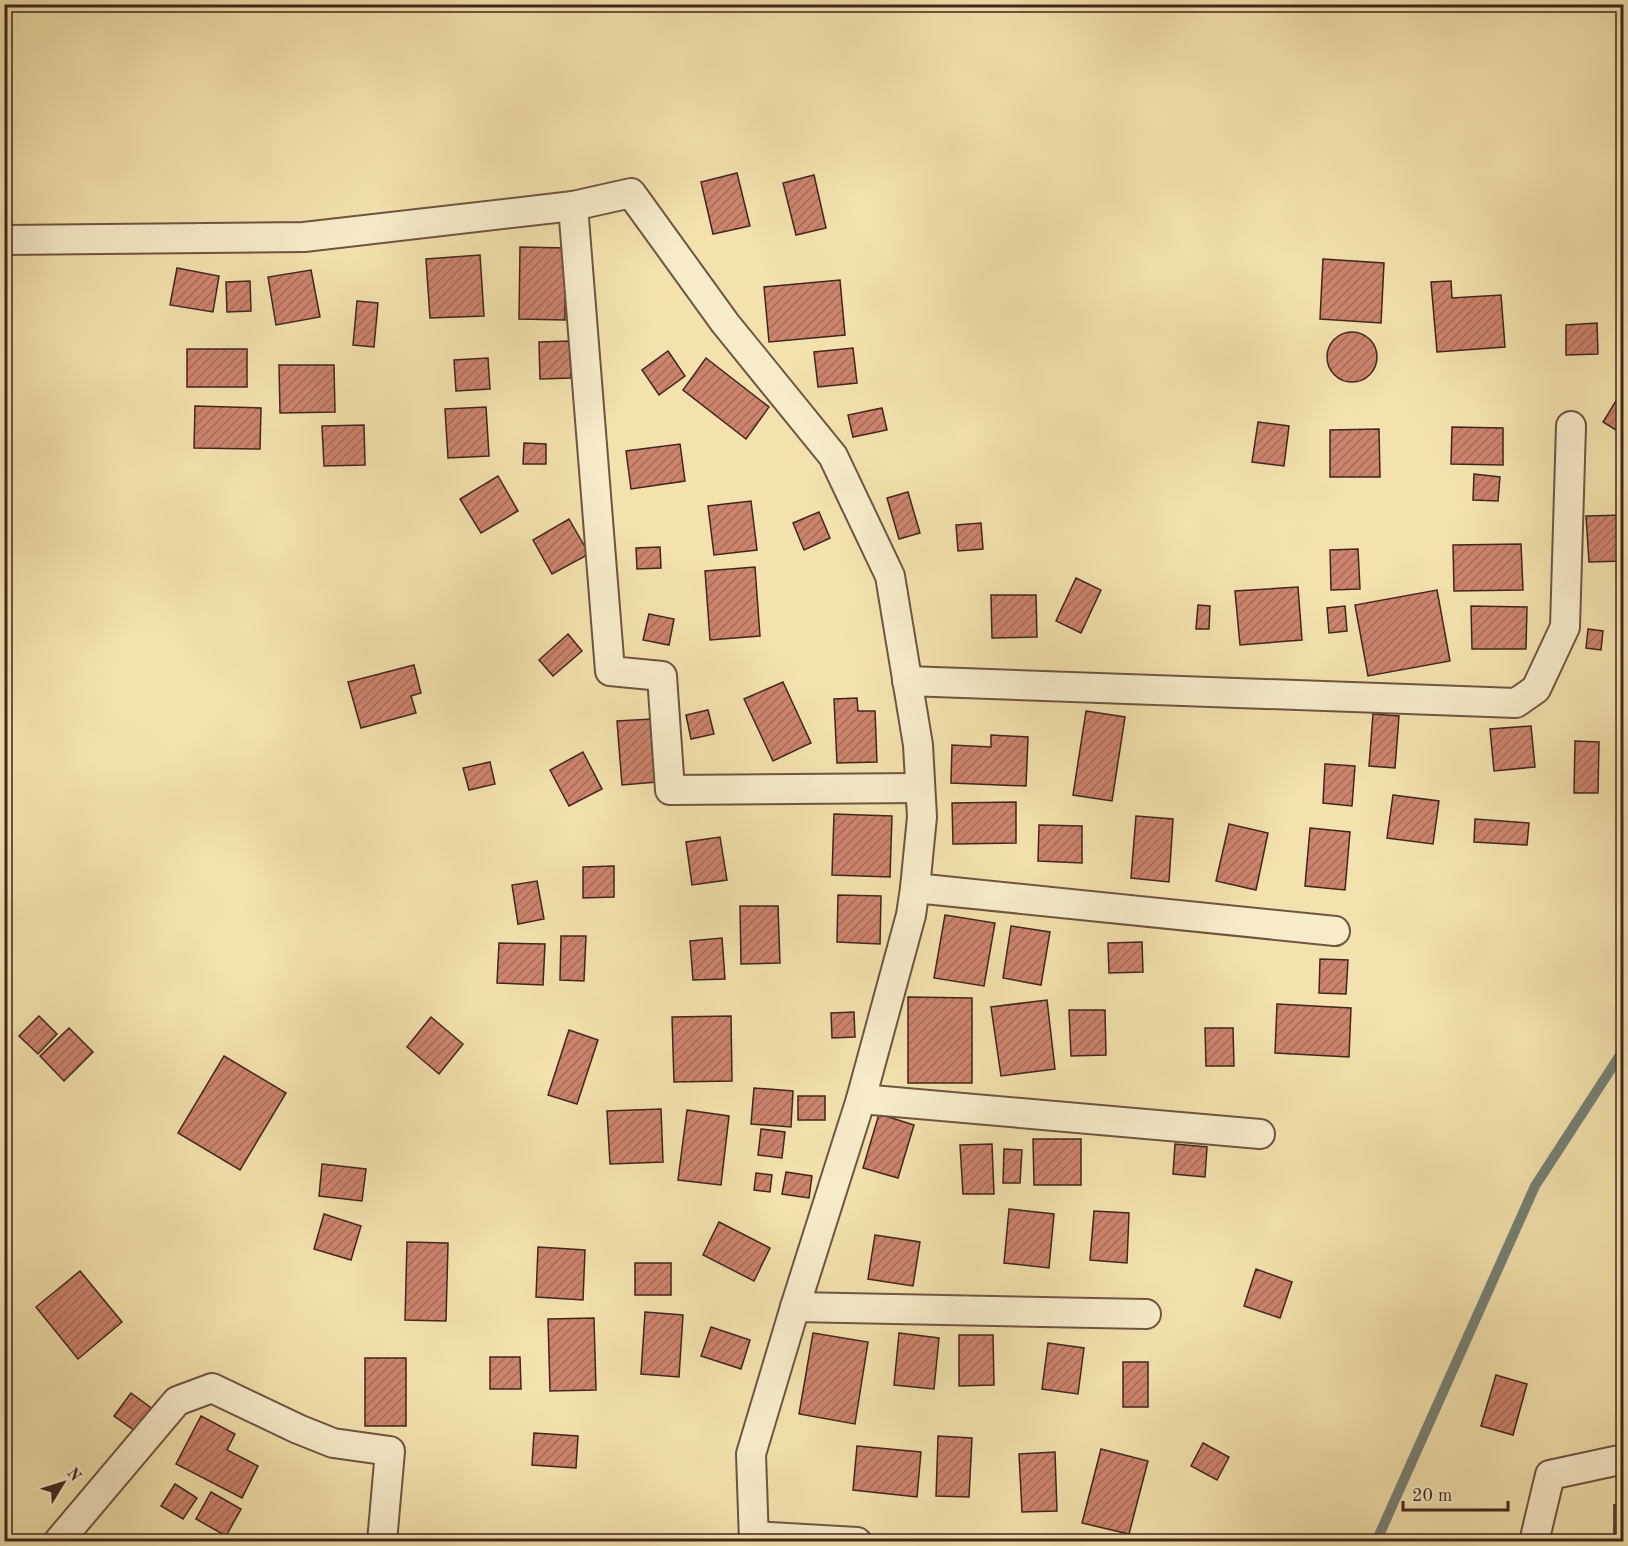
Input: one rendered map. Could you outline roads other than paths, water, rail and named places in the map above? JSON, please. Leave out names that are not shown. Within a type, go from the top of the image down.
[{"type":"street","points":[[4,240],[304,237],[573,206],[631,193],[725,323],[833,456],[890,576],[918,745],[922,817],[911,915],[861,1099],[751,1454],[754,1539],[857,1542]]},
{"type":"street","points":[[573,206],[610,671],[662,676],[670,790],[920,788]]},
{"type":"street","points":[[908,681],[1515,703],[1536,689],[1565,627],[1571,426]]},
{"type":"street","points":[[915,888],[1335,931]]},
{"type":"street","points":[[861,1099],[1260,1134]]},
{"type":"street","points":[[795,1306],[1146,1314]]},
{"type":"street","points":[[58,1542],[177,1401],[212,1388],[333,1443],[390,1451],[382,1542]]},
{"type":"street","points":[[1534,1542],[1550,1475],[1623,1459]]},
{"type":"waterway","points":[[1376,1542],[1535,1186],[1624,1049]]}]
